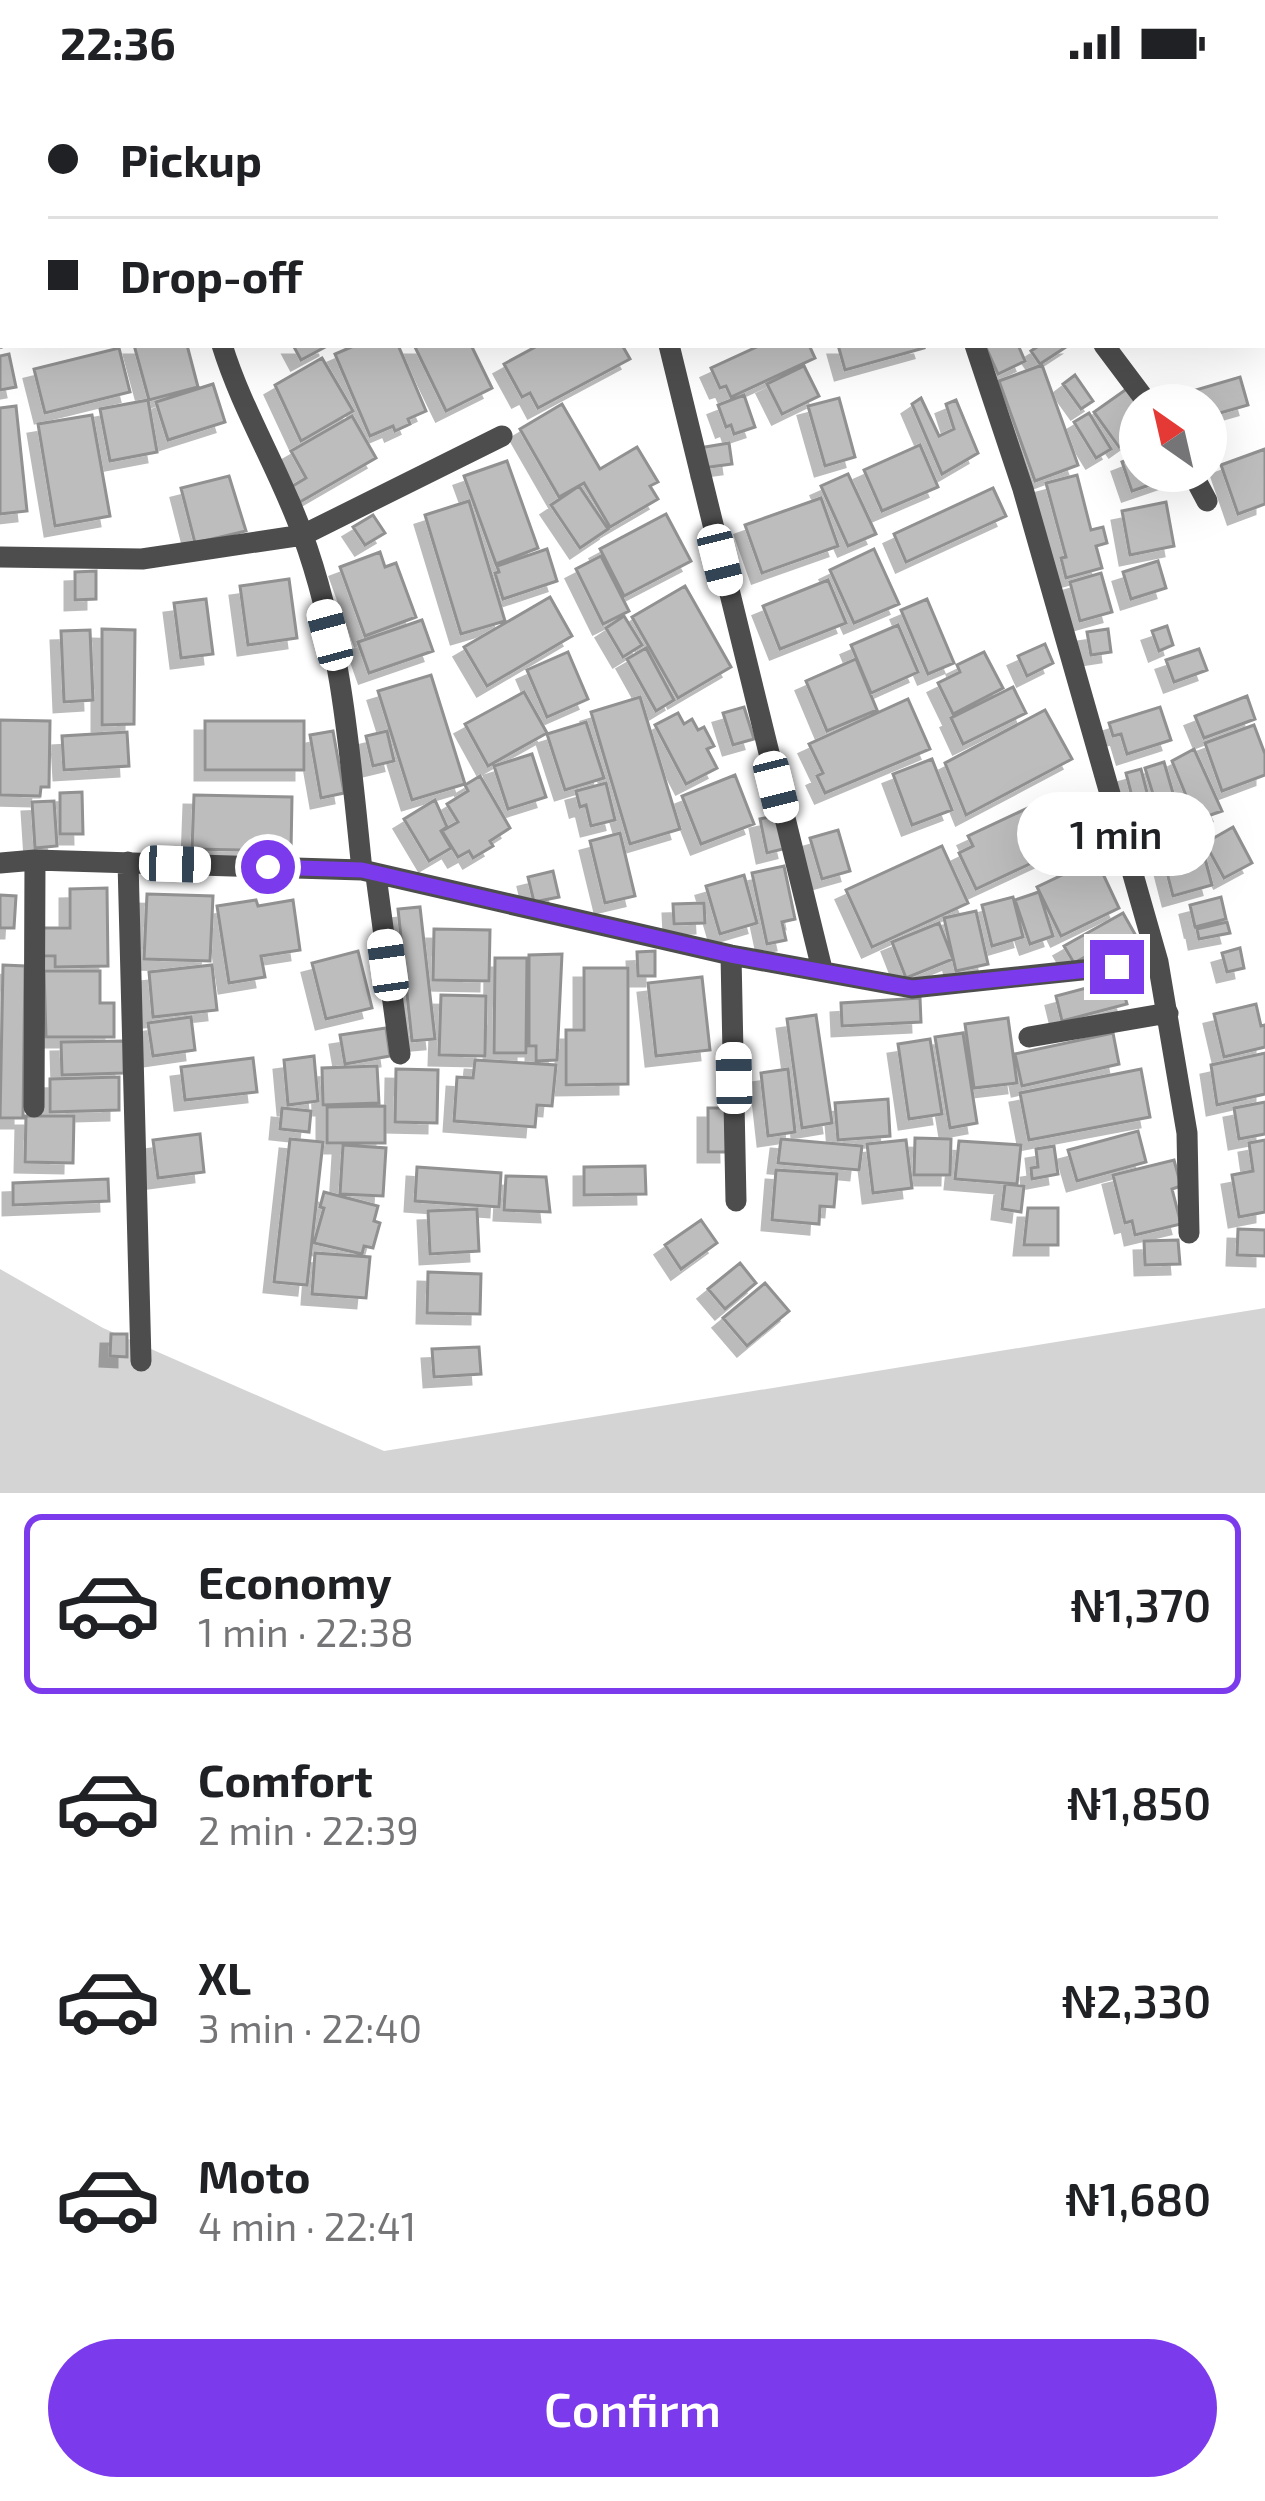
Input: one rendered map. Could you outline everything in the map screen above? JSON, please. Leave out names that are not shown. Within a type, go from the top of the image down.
[{"type":"street","points":[[223,348],[303,535],[344,691],[400,1054]]},
{"type":"street","points":[[669,348],[821,969]]},
{"type":"street","points":[[976,348],[1023,489],[1158,962],[1187,1133],[1189,1233]]},
{"type":"street","points":[[1106,348],[1133,384]]},
{"type":"street","points":[[0,557],[142,559],[303,535],[502,436]]},
{"type":"street","points":[[1202,492],[1207,501]]},
{"type":"street","points":[[34,1107],[35,860]]},
{"type":"street","points":[[0,862],[128,862],[369,873],[731,955],[912,988],[1158,962]]},
{"type":"street","points":[[128,862],[141,1361]]},
{"type":"street","points":[[731,955],[736,1201]]},
{"type":"street","points":[[1029,1036],[1168,1013]]},
{"type":"shaded area","points":[[0,1269],[103,1328],[384,1451],[1265,1308],[1265,1493],[0,1493]]},
{"type":"building","points":[[119,348],[130,392],[45,413],[34,369]]},
{"type":"building","points":[[135,348],[188,348],[198,387],[149,400]]},
{"type":"building","points":[[295,348],[323,348],[301,360]]},
{"type":"building","points":[[349,348],[399,348],[426,411],[395,431],[393,426],[370,436],[335,354]]},
{"type":"building","points":[[415,348],[472,348],[492,388],[446,411]]},
{"type":"building","points":[[533,348],[624,348],[630,359],[538,408],[530,393],[522,397],[504,364]]},
{"type":"building","points":[[754,348],[810,348],[815,358],[731,397],[726,386],[720,388],[711,368]]},
{"type":"building","points":[[839,348],[924,348],[845,370]]},
{"type":"building","points":[[986,348],[1019,348],[1025,361],[998,374]]},
{"type":"building","points":[[1036,348],[1064,348],[1040,364],[1031,351]]},
{"type":"building","points":[[9,354],[16,387],[0,390],[0,356]]},
{"type":"building","points":[[322,358],[353,411],[301,441],[275,385]]},
{"type":"building","points":[[1042,365],[1078,465],[1035,481],[999,381]]},
{"type":"building","points":[[804,366],[819,396],[782,414],[767,384]]},
{"type":"building","points":[[1075,375],[1093,401],[1081,409],[1063,384]]},
{"type":"building","points":[[1240,377],[1248,405],[1227,411],[1227,384],[1216,384]]},
{"type":"building","points":[[213,384],[225,422],[168,440],[156,402]]},
{"type":"building","points":[[1119,394],[1119,447],[1094,412]]},
{"type":"building","points":[[744,395],[755,427],[734,434],[731,425],[726,427],[718,405]]},
{"type":"building","points":[[839,398],[855,457],[825,466],[808,406]]},
{"type":"building","points":[[921,398],[939,436],[954,429],[946,404],[956,400],[978,453],[942,474],[912,404]]},
{"type":"building","points":[[148,400],[157,452],[110,461],[100,409]]},
{"type":"building","points":[[562,404],[600,469],[637,447],[658,482],[650,486],[658,499],[610,527],[584,483],[559,497],[520,429]]},
{"type":"building","points":[[16,406],[27,511],[0,514],[0,408]]},
{"type":"building","points":[[1089,413],[1111,449],[1096,458],[1074,422]]},
{"type":"building","points":[[92,415],[110,516],[55,526],[38,424]]},
{"type":"building","points":[[352,416],[376,458],[300,502],[291,487],[306,478],[291,451]]},
{"type":"building","points":[[729,443],[732,464],[702,468],[699,448]]},
{"type":"building","points":[[920,445],[938,487],[882,511],[864,470]]},
{"type":"building","points":[[1265,449],[1265,504],[1238,514],[1227,482],[1227,463]]},
{"type":"building","points":[[507,461],[538,548],[496,564],[464,476]]},
{"type":"building","points":[[848,474],[876,534],[848,546],[821,486]]},
{"type":"building","points":[[1077,475],[1091,530],[1103,527],[1107,543],[1096,546],[1102,568],[1066,578],[1061,558],[1066,557],[1046,483]]},
{"type":"building","points":[[229,476],[246,531],[195,543],[181,488]]},
{"type":"building","points":[[579,486],[608,529],[580,548],[551,505]]},
{"type":"building","points":[[993,488],[1006,516],[906,562],[894,534]]},
{"type":"building","points":[[821,498],[838,546],[762,573],[745,525]]},
{"type":"building","points":[[469,501],[505,621],[461,634],[425,515]]},
{"type":"building","points":[[1166,502],[1174,546],[1130,555],[1122,511]]},
{"type":"building","points":[[666,514],[691,561],[624,596],[600,549]]},
{"type":"building","points":[[373,515],[385,533],[365,545],[353,527]]},
{"type":"building","points":[[547,549],[557,581],[503,599],[497,566]]},
{"type":"building","points":[[874,549],[899,604],[854,623],[830,570]]},
{"type":"building","points":[[380,552],[385,567],[396,563],[416,617],[365,636],[340,567]]},
{"type":"building","points":[[601,556],[629,611],[603,624],[576,569]]},
{"type":"building","points":[[1158,561],[1166,588],[1131,599],[1123,572]]},
{"type":"building","points":[[96,571],[96,599],[75,600],[75,572]]},
{"type":"building","points":[[1101,573],[1112,612],[1080,621],[1070,582]]},
{"type":"building","points":[[289,579],[297,638],[248,645],[240,586]]},
{"type":"building","points":[[828,580],[846,623],[780,649],[763,606]]},
{"type":"building","points":[[685,586],[731,667],[678,698],[632,617]]},
{"type":"building","points":[[550,597],[572,636],[487,686],[464,647]]},
{"type":"building","points":[[206,599],[213,654],[181,658],[174,603]]},
{"type":"building","points":[[927,599],[954,663],[928,674],[901,610]]},
{"type":"building","points":[[624,616],[642,645],[623,657],[606,628]]},
{"type":"building","points":[[422,620],[433,651],[369,673],[358,642]]},
{"type":"building","points":[[898,625],[918,672],[871,693],[851,645]]},
{"type":"building","points":[[1167,626],[1173,645],[1159,651],[1152,631]]},
{"type":"building","points":[[102,629],[135,630],[134,724],[102,725]]},
{"type":"building","points":[[1108,629],[1111,652],[1091,655],[1087,632]]},
{"type":"building","points":[[90,630],[93,700],[64,702],[61,631]]},
{"type":"building","points":[[1045,644],[1053,663],[1027,676],[1018,656]]},
{"type":"building","points":[[646,648],[674,700],[656,711],[627,659]]},
{"type":"building","points":[[1199,649],[1207,670],[1174,682],[1166,660]]},
{"type":"building","points":[[568,652],[588,699],[547,717],[527,670]]},
{"type":"building","points":[[984,652],[1003,688],[953,714],[938,683],[960,672],[957,665]]},
{"type":"building","points":[[856,659],[877,710],[827,731],[806,681]]},
{"type":"building","points":[[431,675],[465,784],[412,800],[378,691]]},
{"type":"building","points":[[1013,687],[1026,713],[963,744],[951,718]]},
{"type":"building","points":[[524,692],[547,733],[488,766],[465,724]]},
{"type":"building","points":[[1247,696],[1255,719],[1204,738],[1195,716]]},
{"type":"building","points":[[640,697],[680,829],[630,844],[591,712]]},
{"type":"building","points":[[908,699],[930,749],[825,793],[817,776],[823,773],[809,744]]},
{"type":"building","points":[[744,707],[754,739],[733,745],[723,713]]},
{"type":"building","points":[[1160,707],[1171,740],[1127,754],[1121,734],[1113,736],[1109,723]]},
{"type":"building","points":[[1045,710],[1072,759],[966,815],[945,763]]},
{"type":"building","points":[[678,713],[684,724],[692,719],[698,730],[704,727],[714,746],[707,749],[717,768],[686,784],[655,725]]},
{"type":"building","points":[[0,720],[50,721],[49,787],[41,787],[40,796],[0,795]]},
{"type":"building","points":[[205,721],[304,721],[304,770],[205,770]]},
{"type":"building","points":[[586,722],[604,778],[565,790],[547,734]]},
{"type":"building","points":[[1254,725],[1265,754],[1265,775],[1222,791],[1205,743]]},
{"type":"building","points":[[333,731],[344,793],[321,798],[310,735]]},
{"type":"building","points":[[387,731],[394,761],[373,766],[366,736]]},
{"type":"building","points":[[127,732],[129,766],[64,770],[62,736]]},
{"type":"building","points":[[1194,749],[1222,811],[1196,820],[1172,761]]},
{"type":"building","points":[[532,754],[546,797],[508,809],[494,766]]},
{"type":"building","points":[[932,759],[952,810],[912,825],[893,774]]},
{"type":"building","points":[[1164,762],[1182,824],[1164,830],[1145,768]]},
{"type":"building","points":[[1141,769],[1156,828],[1141,832],[1126,773]]},
{"type":"building","points":[[735,775],[754,824],[701,844],[682,796]]},
{"type":"building","points":[[480,776],[510,828],[473,858],[469,851],[458,857],[442,831],[458,822],[447,804],[468,791],[465,785]]},
{"type":"building","points":[[606,783],[615,820],[591,826],[586,805],[580,807],[576,791]]},
{"type":"building","points":[[82,792],[83,834],[60,834],[60,793]]},
{"type":"building","points":[[194,795],[292,797],[291,851],[192,849]]},
{"type":"building","points":[[435,800],[447,827],[441,831],[451,848],[429,861],[404,819]]},
{"type":"building","points":[[54,801],[57,846],[35,848],[32,802]]},
{"type":"building","points":[[1095,805],[1106,834],[1086,842],[1075,812]]},
{"type":"building","points":[[1032,806],[1053,853],[976,889],[959,853],[973,846],[968,836]]},
{"type":"building","points":[[779,815],[787,848],[767,853],[760,819]]},
{"type":"building","points":[[1069,817],[1077,841],[1059,848],[1051,824]]},
{"type":"building","points":[[1233,827],[1252,863],[1224,878],[1205,843]]},
{"type":"building","points":[[838,830],[850,871],[822,879],[810,838]]},
{"type":"building","points":[[620,833],[635,896],[605,903],[590,841]]},
{"type":"building","points":[[942,846],[968,903],[872,947],[846,890]]},
{"type":"building","points":[[1203,851],[1212,885],[1173,896],[1164,861]]},
{"type":"building","points":[[1096,859],[1119,908],[1061,936],[1037,887]]},
{"type":"building","points":[[784,866],[795,919],[782,922],[786,940],[767,944],[752,873]]},
{"type":"building","points":[[553,871],[559,897],[534,902],[528,877]]},
{"type":"building","points":[[744,875],[757,923],[720,934],[706,886]]},
{"type":"building","points":[[107,888],[108,966],[55,967],[55,956],[42,956],[41,928],[70,928],[70,889]]},
{"type":"building","points":[[1039,892],[1053,936],[1030,944],[1015,900]]},
{"type":"building","points":[[147,894],[213,896],[210,961],[144,959]]},
{"type":"building","points":[[0,895],[16,896],[14,928],[0,928]]},
{"type":"building","points":[[1013,897],[1023,937],[992,946],[982,905]]},
{"type":"building","points":[[1221,897],[1226,919],[1195,927],[1190,905]]},
{"type":"building","points":[[256,900],[258,906],[293,900],[300,950],[261,956],[265,977],[229,983],[217,906]]},
{"type":"building","points":[[704,903],[705,923],[674,924],[673,904]]},
{"type":"building","points":[[420,907],[435,1039],[412,1041],[398,909]]},
{"type":"building","points":[[976,911],[988,964],[956,971],[944,918]]},
{"type":"building","points":[[1123,913],[1136,936],[1122,944],[1124,949],[1106,960],[1103,955],[1089,963],[1085,957],[1074,963],[1064,946]]},
{"type":"building","points":[[1227,922],[1230,933],[1199,939],[1197,929]]},
{"type":"building","points":[[939,923],[953,959],[906,978],[892,942]]},
{"type":"building","points":[[434,929],[490,930],[489,981],[433,980]]},
{"type":"building","points":[[1240,948],[1244,968],[1227,972],[1222,953]]},
{"type":"building","points":[[358,951],[372,1008],[326,1019],[312,963]]},
{"type":"building","points":[[655,951],[655,976],[638,976],[637,952]]},
{"type":"building","points":[[562,954],[557,1060],[536,1061],[536,1046],[529,1046],[529,955]]},
{"type":"building","points":[[495,958],[527,958],[526,1053],[494,1053]]},
{"type":"building","points":[[3,965],[25,966],[23,1118],[0,1118]]},
{"type":"building","points":[[212,965],[217,1010],[153,1017],[149,972]]},
{"type":"building","points":[[584,968],[628,968],[628,1084],[566,1085],[566,1030],[584,1030]]},
{"type":"building","points":[[44,971],[100,971],[100,1003],[114,1003],[114,1037],[46,1037]]},
{"type":"building","points":[[702,977],[710,1050],[656,1056],[648,983]]},
{"type":"building","points":[[1120,979],[1127,1004],[1062,1021],[1056,996]]},
{"type":"building","points":[[441,995],[486,996],[485,1056],[439,1055]]},
{"type":"building","points":[[920,998],[921,1022],[842,1026],[841,1003]]},
{"type":"building","points":[[1256,1004],[1261,1026],[1265,1025],[1265,1047],[1224,1057],[1214,1014]]},
{"type":"building","points":[[816,1015],[832,1123],[802,1128],[787,1019]]},
{"type":"building","points":[[191,1017],[195,1050],[153,1056],[148,1023]]},
{"type":"building","points":[[1008,1018],[1017,1083],[974,1088],[965,1024]]},
{"type":"building","points":[[386,1028],[390,1056],[345,1064],[340,1035]]},
{"type":"building","points":[[963,1033],[977,1123],[950,1128],[935,1037]]},
{"type":"building","points":[[1113,1033],[1119,1064],[1022,1086],[1015,1054]]},
{"type":"building","points":[[930,1039],[942,1114],[909,1119],[898,1044]]},
{"type":"building","points":[[124,1041],[124,1073],[62,1075],[61,1042]]},
{"type":"building","points":[[1265,1053],[1265,1094],[1217,1105],[1211,1065]]},
{"type":"building","points":[[314,1056],[318,1101],[288,1105],[284,1060]]},
{"type":"building","points":[[253,1058],[257,1092],[185,1100],[181,1067]]},
{"type":"building","points":[[475,1060],[556,1065],[552,1106],[537,1105],[535,1127],[454,1121],[457,1077],[473,1078]]},
{"type":"building","points":[[377,1066],[379,1103],[323,1105],[322,1068]]},
{"type":"building","points":[[396,1069],[438,1070],[437,1123],[395,1122]]},
{"type":"building","points":[[788,1069],[795,1132],[768,1136],[761,1073]]},
{"type":"building","points":[[1141,1069],[1150,1117],[1029,1140],[1020,1093]]},
{"type":"building","points":[[119,1077],[119,1110],[50,1112],[50,1079]]},
{"type":"building","points":[[888,1099],[890,1136],[838,1140],[835,1103]]},
{"type":"building","points":[[1265,1102],[1265,1134],[1239,1139],[1234,1108]]},
{"type":"building","points":[[385,1106],[385,1143],[327,1143],[327,1107]]},
{"type":"building","points":[[282,1108],[311,1111],[309,1132],[280,1129]]},
{"type":"building","points":[[708,1108],[728,1108],[729,1152],[708,1152]]},
{"type":"building","points":[[26,1116],[74,1116],[73,1163],[25,1162]]},
{"type":"building","points":[[1138,1131],[1146,1162],[1077,1181],[1068,1150]]},
{"type":"building","points":[[200,1134],[204,1172],[158,1178],[153,1140]]},
{"type":"building","points":[[915,1138],[951,1139],[950,1175],[914,1175]]},
{"type":"building","points":[[290,1139],[323,1142],[307,1285],[274,1282]]},
{"type":"building","points":[[781,1139],[862,1146],[859,1170],[778,1163]]},
{"type":"building","points":[[906,1140],[912,1188],[873,1193],[867,1144]]},
{"type":"building","points":[[1265,1140],[1265,1212],[1239,1217],[1232,1175],[1253,1171],[1249,1143]]},
{"type":"building","points":[[959,1141],[1021,1145],[1017,1184],[955,1179]]},
{"type":"building","points":[[343,1145],[386,1148],[383,1196],[340,1194]]},
{"type":"building","points":[[1054,1146],[1058,1174],[1032,1179],[1031,1168],[1038,1167],[1036,1149]]},
{"type":"building","points":[[1174,1160],[1181,1186],[1172,1189],[1181,1224],[1135,1235],[1132,1221],[1125,1223],[1113,1175]]},
{"type":"building","points":[[645,1166],[646,1194],[584,1195],[584,1167]]},
{"type":"building","points":[[417,1167],[501,1173],[499,1207],[415,1201]]},
{"type":"building","points":[[776,1170],[837,1174],[834,1207],[820,1206],[819,1224],[772,1220]]},
{"type":"building","points":[[506,1176],[546,1177],[550,1212],[504,1210]]},
{"type":"building","points":[[108,1179],[109,1201],[13,1205],[13,1183]]},
{"type":"building","points":[[1005,1184],[1024,1186],[1021,1212],[1002,1209]]},
{"type":"building","points":[[324,1192],[378,1206],[374,1221],[380,1223],[373,1248],[364,1246],[362,1254],[314,1243]]},
{"type":"building","points":[[1028,1208],[1058,1208],[1058,1245],[1024,1245]]},
{"type":"building","points":[[477,1209],[479,1251],[430,1254],[428,1211]]},
{"type":"building","points":[[701,1220],[717,1243],[681,1269],[665,1245]]},
{"type":"building","points":[[1238,1229],[1265,1230],[1265,1256],[1237,1255]]},
{"type":"building","points":[[1178,1240],[1180,1264],[1145,1265],[1144,1241]]},
{"type":"building","points":[[315,1253],[370,1257],[366,1298],[312,1294]]},
{"type":"building","points":[[740,1263],[756,1283],[725,1309],[708,1289]]},
{"type":"building","points":[[428,1272],[481,1274],[480,1314],[427,1313]]},
{"type":"building","points":[[765,1283],[789,1311],[747,1346],[723,1318]]},
{"type":"building","points":[[111,1334],[127,1334],[127,1357],[110,1356]]},
{"type":"building","points":[[479,1347],[481,1374],[434,1377],[432,1349]]},
{"type":"route","points":[[268,867],[362,870],[731,955],[912,988],[1117,967]]}]
